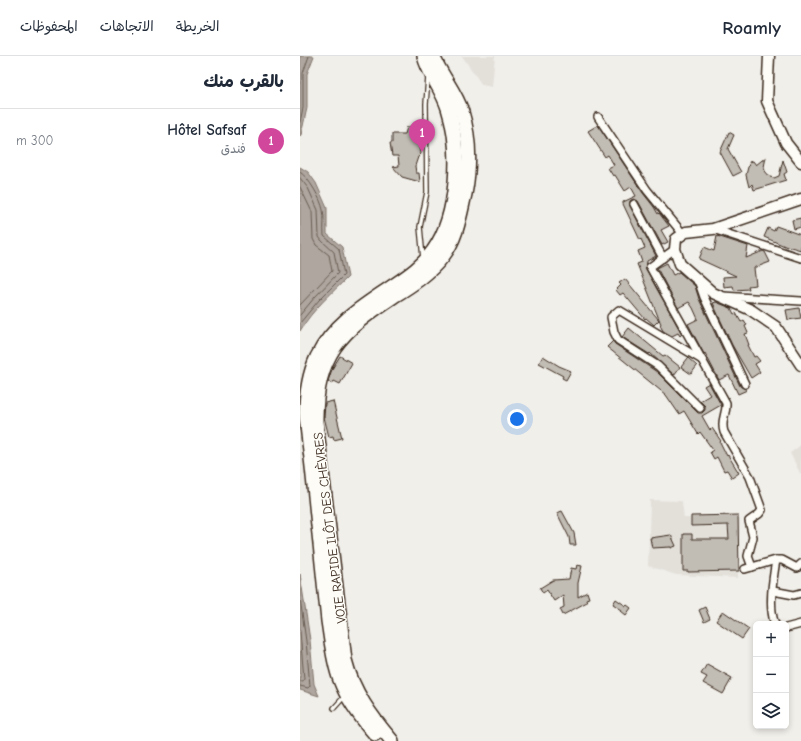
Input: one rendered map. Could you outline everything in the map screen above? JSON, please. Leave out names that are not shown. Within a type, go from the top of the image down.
[{"type":"highway","name":"VOIE RAPIDE ILÔT DES CHÈVRES","points":[[381,741],[364,721],[346,694],[335,662],[326,603],[306,415],[307,395],[316,358],[329,338],[346,318],[408,276],[423,263],[434,250],[449,216],[456,168],[452,124],[448,107],[429,70],[431,56]]},
{"type":"highway","name":"VOIE RAPIDE ILÔT DES CHÈVRES","points":[[392,741],[372,717],[361,700],[351,680],[345,660],[316,422],[316,406],[318,382],[321,373],[337,343],[354,325],[429,272],[444,255],[456,232],[466,182],[468,161],[467,134],[462,112],[456,96],[431,56]]},
{"type":"street","points":[[770,56],[767,101],[786,143],[801,162]]},
{"type":"street","points":[[598,117],[647,190],[683,234]]},
{"type":"street","points":[[801,199],[713,229],[686,232],[676,239],[675,248],[680,264],[713,293],[751,310],[776,327],[801,365]]},
{"type":"street","points":[[634,204],[663,258]]},
{"type":"street","points":[[713,229],[801,258]]},
{"type":"street","points":[[675,248],[650,267],[726,403],[726,409],[721,424],[724,432],[750,477],[762,510],[749,522],[754,537],[748,556],[748,568],[776,560],[782,560],[797,568],[801,564]]},
{"type":"street","points":[[698,280],[704,297],[745,384]]},
{"type":"street","points":[[719,296],[801,301]]},
{"type":"street","points":[[700,408],[658,366],[618,340],[614,332],[611,317],[619,310],[702,360]]},
{"type":"street","points":[[774,621],[772,617],[776,560]]},
{"type":"street","points":[[773,591],[794,595],[801,593]]},
{"type":"street","points":[[789,627],[801,624]]},
{"type":"lane","points":[[423,263],[420,227],[427,192],[426,86],[429,70]]},
{"type":"lane","points":[[334,708],[346,694]]},
{"type":"shaded area","points":[[462,56],[495,56],[492,87],[482,85]]},
{"type":"shaded area","points":[[801,445],[801,475],[790,453]]},
{"type":"shaded area","points":[[650,500],[682,501],[684,518],[740,519],[738,578],[676,575],[648,566]]},
{"type":"water","points":[[300,56],[314,56],[307,74],[307,108],[300,136]]},
{"type":"water","points":[[300,167],[308,172],[316,183],[327,208],[327,234],[342,247],[348,277],[316,309],[300,331]]},
{"type":"water","points":[[300,574],[310,640],[314,684],[319,696],[300,690]]},
{"type":"building","points":[[598,125],[643,193],[658,214],[659,213],[669,226],[661,230],[668,242],[662,245],[638,201],[634,199],[630,201],[630,206],[656,256],[647,261],[646,269],[682,334],[680,336],[678,333],[672,336],[663,331],[660,325],[661,324],[637,264],[642,262],[638,251],[645,248],[623,204],[623,202],[636,196],[631,187],[625,191],[615,175],[613,176],[608,168],[614,165],[608,155],[605,157],[588,131]]},
{"type":"building","points":[[418,126],[421,154],[418,157],[415,166],[416,173],[419,173],[420,182],[402,177],[393,167],[399,166],[398,156],[392,156],[390,143],[392,143],[392,134],[405,134],[407,127]]},
{"type":"building","points":[[729,132],[734,135],[728,149],[741,172],[733,176],[720,152]]},
{"type":"building","points":[[766,157],[764,167],[765,171],[770,177],[774,178],[779,176],[783,160],[787,172],[784,174],[786,180],[754,190],[752,184],[749,187],[746,175],[750,165],[749,162],[753,161],[756,165]]},
{"type":"building","points":[[801,218],[801,227],[794,229],[792,220]]},
{"type":"building","points":[[776,226],[801,235],[801,250],[787,247],[764,237],[768,228],[774,231]]},
{"type":"building","points":[[717,236],[748,246],[746,258],[763,251],[765,252],[770,262],[754,268],[756,285],[748,286],[749,289],[734,290],[733,286],[724,287],[723,277],[736,276],[699,259],[704,247],[714,251]]},
{"type":"building","points":[[667,263],[673,275],[679,272],[695,286],[699,299],[740,386],[747,390],[738,394],[729,375],[719,380],[688,324],[698,319],[693,308],[689,302],[678,308],[657,268]]},
{"type":"building","points":[[625,279],[659,320],[654,325],[646,318],[645,319],[623,293],[620,295],[616,290],[621,285],[619,283]]},
{"type":"building","points":[[716,302],[731,308],[741,322],[744,320],[747,325],[745,326],[748,333],[745,334],[748,345],[754,357],[756,356],[760,361],[755,364],[760,372],[751,378],[732,345],[713,303]]},
{"type":"building","points":[[799,308],[801,318],[788,320],[786,310]]},
{"type":"building","points":[[629,328],[663,356],[665,355],[680,367],[674,375],[650,353],[649,354],[622,337]]},
{"type":"building","points":[[613,341],[615,344],[657,372],[698,413],[702,413],[705,410],[705,406],[700,401],[710,395],[704,386],[709,383],[721,405],[702,416],[710,430],[712,428],[721,441],[720,442],[727,456],[728,455],[739,473],[732,478],[727,470],[724,471],[717,457],[714,459],[710,452],[713,450],[700,432],[698,434],[684,411],[679,414],[666,395],[607,347]]},
{"type":"building","points":[[340,356],[352,363],[340,384],[334,381],[332,384],[328,381],[332,369]]},
{"type":"building","points":[[543,356],[559,366],[571,371],[566,380],[562,378],[563,376],[539,363]]},
{"type":"building","points":[[688,358],[697,366],[691,374],[681,367]]},
{"type":"building","points":[[333,401],[342,438],[334,440],[333,436],[329,437],[324,417],[325,403]]},
{"type":"building","points":[[562,511],[574,533],[576,545],[570,545],[569,537],[557,513]]},
{"type":"building","points":[[738,515],[739,571],[683,571],[683,534],[692,534],[692,539],[729,539],[728,525],[691,526],[691,516]]},
{"type":"building","points":[[671,535],[676,546],[671,548],[652,548],[650,538]]},
{"type":"building","points":[[577,565],[582,566],[578,583],[578,597],[587,592],[589,598],[586,599],[587,602],[563,615],[560,609],[564,607],[563,595],[554,601],[547,590],[543,593],[540,588],[553,580],[569,579],[571,568],[576,569]]},
{"type":"building","points":[[616,599],[631,608],[626,615],[621,611],[622,610],[613,604]]},
{"type":"building","points":[[705,607],[710,619],[704,622],[699,610]]},
{"type":"building","points":[[723,611],[749,629],[742,639],[716,621]]},
{"type":"building","points":[[707,664],[732,678],[723,694],[703,683],[707,677],[701,674]]},
{"type":"place","name":"Hôtel Safsaf","points":[[422,152]]}]
